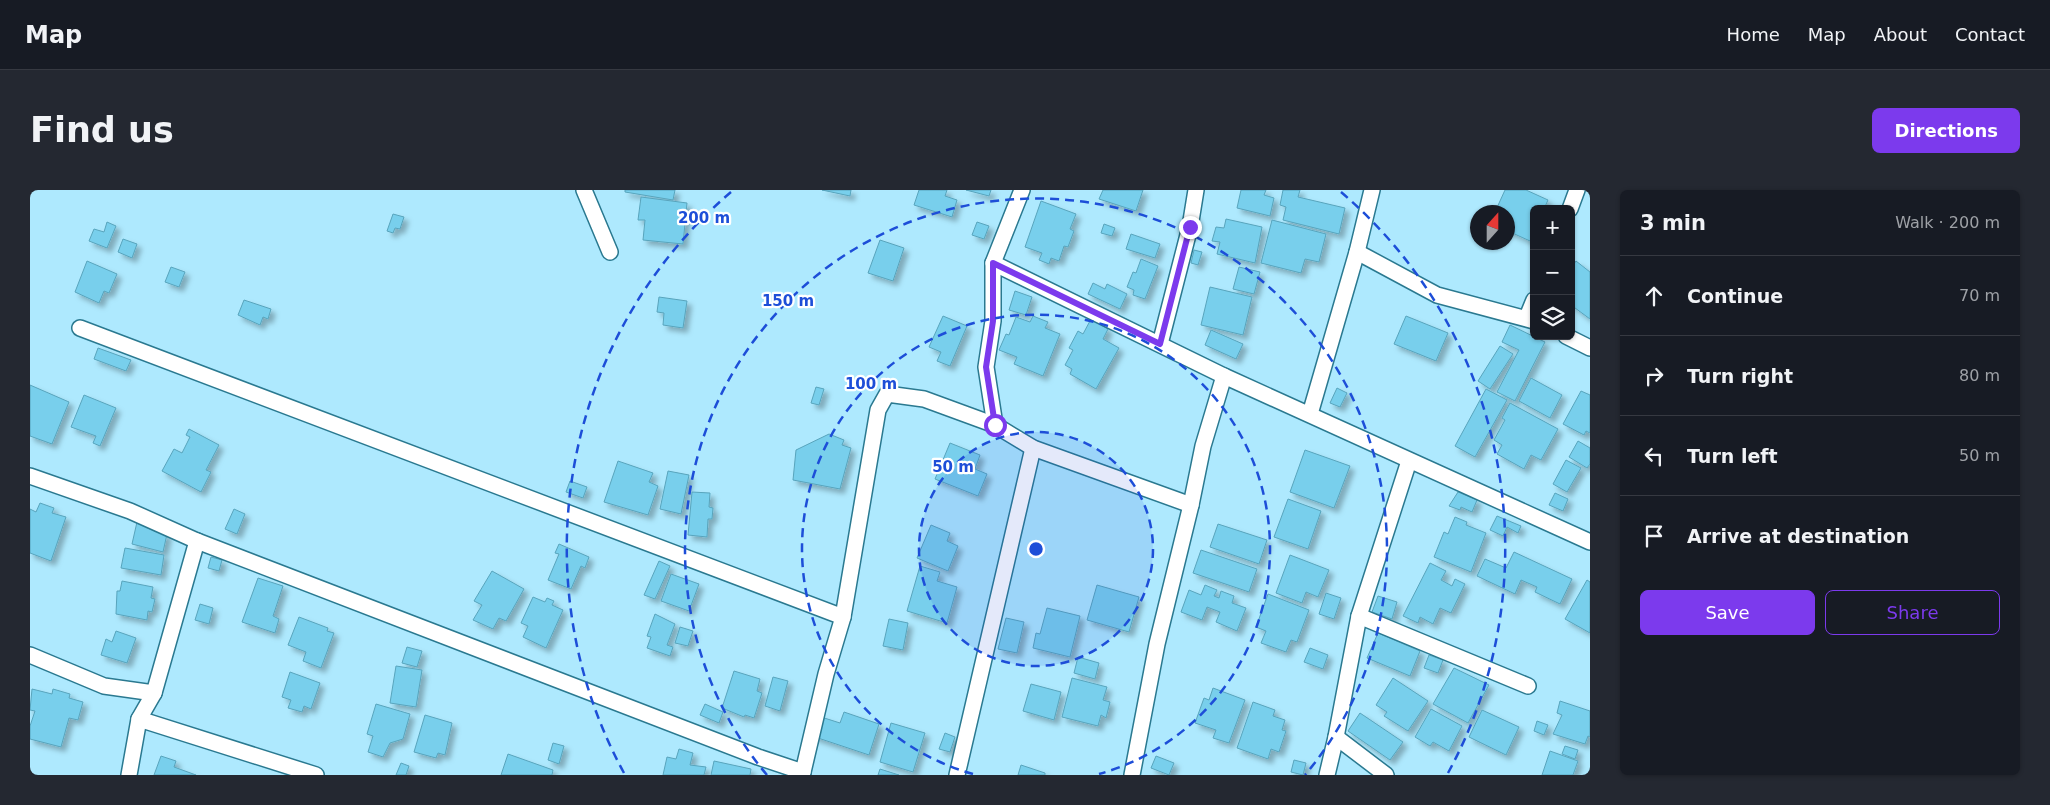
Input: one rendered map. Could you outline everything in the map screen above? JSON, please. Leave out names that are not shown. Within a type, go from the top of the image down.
[{"type":"street","points":[[584,190],[610,252]]},
{"type":"street","points":[[995,425],[986,367],[993,321],[993,263],[1022,190]]},
{"type":"street","points":[[1160,344],[1190,227],[1196,190]]},
{"type":"street","points":[[1310,414],[1357,252],[1372,190]]},
{"type":"street","points":[[1572,205],[1578,190]]},
{"type":"street","points":[[1357,252],[1437,295],[1530,319]]},
{"type":"street","points":[[993,263],[1224,376],[1590,542]]},
{"type":"street","points":[[80,328],[843,617]]},
{"type":"street","points":[[1574,340],[1590,348]]},
{"type":"street","points":[[1132,775],[1157,644],[1191,505],[1203,446],[1224,376]]},
{"type":"street","points":[[30,476],[130,511],[197,541],[456,642],[802,773],[826,674],[843,617],[878,410],[887,394],[924,399],[995,425],[1033,448],[1191,505]]},
{"type":"street","points":[[957,775],[1033,448]]},
{"type":"street","points":[[1327,775],[1336,737],[1358,616],[1410,461]]},
{"type":"street","points":[[129,775],[139,719],[154,694],[197,541]]},
{"type":"street","points":[[1358,616],[1528,686]]},
{"type":"street","points":[[30,655],[104,686],[154,694]]},
{"type":"street","points":[[139,719],[316,775]]},
{"type":"street","points":[[1336,737],[1386,775]]},
{"type":"building","points":[[625,190],[675,190],[673,200],[625,192]]},
{"type":"building","points":[[822,190],[851,190],[850,196]]},
{"type":"building","points":[[919,190],[947,190],[945,196],[957,200],[952,217],[914,205]]},
{"type":"building","points":[[966,190],[991,190],[989,196]]},
{"type":"building","points":[[1103,190],[1143,190],[1136,211],[1099,199]]},
{"type":"building","points":[[1241,190],[1266,190],[1264,195],[1274,198],[1270,216],[1237,208]]},
{"type":"building","points":[[1283,190],[1300,190],[1298,197],[1345,208],[1339,234],[1283,220],[1286,207],[1280,205]]},
{"type":"building","points":[[1505,190],[1526,190],[1548,200],[1546,205],[1530,205],[1530,241],[1515,234],[1515,205],[1498,205]]},
{"type":"building","points":[[641,197],[687,203],[683,244],[643,240],[645,220],[638,220]]},
{"type":"building","points":[[1041,201],[1076,214],[1070,229],[1074,231],[1068,247],[1064,246],[1059,261],[1051,258],[1049,264],[1039,260],[1042,253],[1025,247]]},
{"type":"building","points":[[393,214],[404,217],[400,229],[395,228],[393,233],[387,231]]},
{"type":"building","points":[[1226,219],[1262,227],[1255,263],[1217,254],[1220,242],[1212,241],[1216,227],[1224,228]]},
{"type":"building","points":[[1272,220],[1326,234],[1319,262],[1305,259],[1301,273],[1261,263]]},
{"type":"building","points":[[107,222],[116,226],[107,248],[89,241],[94,229],[104,232]]},
{"type":"building","points":[[977,222],[989,226],[984,239],[972,235]]},
{"type":"building","points":[[1104,224],[1115,228],[1112,236],[1101,233]]},
{"type":"building","points":[[1131,234],[1160,244],[1155,258],[1126,249]]},
{"type":"building","points":[[123,239],[137,244],[132,258],[118,252]]},
{"type":"building","points":[[880,240],[904,248],[893,281],[868,273]]},
{"type":"building","points":[[1194,250],[1202,252],[1198,265],[1191,263]]},
{"type":"building","points":[[1141,259],[1158,266],[1145,299],[1133,295],[1134,290],[1127,287],[1133,272],[1136,273]]},
{"type":"building","points":[[87,261],[117,274],[109,293],[104,291],[99,303],[75,292]]},
{"type":"building","points":[[1576,261],[1590,272],[1590,319],[1575,308]]},
{"type":"building","points":[[171,267],[185,272],[179,287],[165,282]]},
{"type":"building","points":[[1239,267],[1260,272],[1254,294],[1233,289]]},
{"type":"building","points":[[1093,283],[1105,289],[1107,284],[1127,294],[1120,309],[1088,294]]},
{"type":"building","points":[[1210,287],[1252,297],[1243,335],[1201,325]]},
{"type":"building","points":[[1015,291],[1032,297],[1026,315],[1009,310]]},
{"type":"building","points":[[659,297],[687,301],[683,328],[663,325],[664,313],[657,312]]},
{"type":"building","points":[[244,300],[271,309],[268,319],[263,317],[260,325],[238,315]]},
{"type":"building","points":[[943,316],[967,326],[950,366],[937,361],[941,352],[929,347]]},
{"type":"building","points":[[1033,316],[1048,322],[1045,328],[1060,334],[1043,376],[1014,364],[1017,357],[999,350],[1006,334],[1009,335],[1016,317],[1030,322]]},
{"type":"building","points":[[1406,316],[1448,333],[1436,361],[1394,344]]},
{"type":"building","points":[[1091,319],[1108,329],[1103,339],[1119,348],[1096,389],[1070,374],[1072,369],[1065,365],[1073,350],[1069,348],[1078,331],[1083,334]]},
{"type":"building","points":[[1510,325],[1530,335],[1530,340],[1545,342],[1515,401],[1497,392],[1519,350],[1502,342]]},
{"type":"building","points":[[1211,330],[1243,344],[1236,359],[1205,345]]},
{"type":"building","points":[[1500,346],[1513,354],[1490,389],[1478,381]]},
{"type":"building","points":[[98,348],[131,360],[126,371],[94,359]]},
{"type":"building","points":[[1531,378],[1562,395],[1550,418],[1519,401]]},
{"type":"building","points":[[30,385],[69,402],[52,444],[30,436]]},
{"type":"building","points":[[816,387],[824,389],[819,405],[811,403]]},
{"type":"building","points":[[1337,388],[1347,393],[1340,407],[1330,403]]},
{"type":"building","points":[[1486,389],[1507,400],[1475,457],[1455,446]]},
{"type":"building","points":[[1581,391],[1590,395],[1590,433],[1586,431],[1584,435],[1563,424]]},
{"type":"building","points":[[84,395],[116,408],[100,446],[93,443],[96,436],[71,427]]},
{"type":"building","points":[[1510,403],[1558,429],[1541,460],[1531,455],[1524,469],[1497,454],[1502,445],[1494,440],[1505,420],[1502,418]]},
{"type":"building","points":[[189,429],[219,445],[206,470],[211,472],[201,492],[162,471],[174,449],[182,453],[190,437],[186,435]]},
{"type":"building","points":[[829,434],[844,440],[842,445],[851,448],[840,489],[793,480],[796,450]]},
{"type":"building","points":[[1578,441],[1590,448],[1590,464],[1587,468],[1569,457]]},
{"type":"building","points":[[950,443],[980,455],[975,469],[987,474],[978,496],[935,479]]},
{"type":"building","points":[[1305,450],[1350,466],[1334,508],[1290,492]]},
{"type":"building","points":[[1566,460],[1581,468],[1567,492],[1553,484]]},
{"type":"building","points":[[618,461],[653,473],[649,482],[658,486],[648,515],[604,502]]},
{"type":"building","points":[[668,471],[689,475],[681,514],[660,509]]},
{"type":"building","points":[[570,481],[587,487],[583,498],[566,492]]},
{"type":"building","points":[[692,492],[710,493],[709,507],[713,508],[712,519],[708,519],[707,537],[688,535]]},
{"type":"building","points":[[1458,492],[1477,500],[1472,512],[1461,507],[1460,510],[1449,506]]},
{"type":"building","points":[[1555,493],[1568,499],[1563,511],[1549,505]]},
{"type":"building","points":[[1288,499],[1321,511],[1308,549],[1274,537]]},
{"type":"building","points":[[40,503],[54,508],[52,513],[66,517],[51,561],[30,553],[30,509],[36,512]]},
{"type":"building","points":[[234,509],[245,514],[237,534],[225,529]]},
{"type":"building","points":[[1497,516],[1521,526],[1518,533],[1507,527],[1503,536],[1490,530]]},
{"type":"building","points":[[1455,517],[1467,522],[1466,525],[1486,533],[1471,572],[1434,557],[1444,532],[1448,534]]},
{"type":"building","points":[[137,522],[155,526],[154,531],[167,534],[163,552],[132,544]]},
{"type":"building","points":[[1218,524],[1267,540],[1259,564],[1210,547]]},
{"type":"building","points":[[931,525],[950,533],[947,541],[958,546],[948,571],[917,558]]},
{"type":"building","points":[[559,544],[589,557],[585,568],[581,566],[571,589],[548,580],[559,554],[555,553]]},
{"type":"building","points":[[125,548],[164,555],[161,575],[121,568]]},
{"type":"building","points":[[1201,550],[1257,569],[1249,592],[1193,573]]},
{"type":"building","points":[[1514,552],[1572,579],[1560,604],[1535,592],[1537,587],[1521,580],[1515,594],[1477,576],[1485,559],[1506,568]]},
{"type":"building","points":[[1290,555],[1329,570],[1318,597],[1306,592],[1302,603],[1276,593]]},
{"type":"building","points":[[211,557],[222,560],[219,571],[208,568]]},
{"type":"building","points":[[659,561],[670,566],[655,599],[644,595]]},
{"type":"building","points":[[1430,563],[1446,571],[1441,580],[1452,586],[1455,579],[1465,584],[1451,613],[1440,608],[1433,624],[1420,617],[1418,623],[1403,616]]},
{"type":"building","points":[[920,566],[940,572],[937,581],[957,587],[947,623],[907,611]]},
{"type":"building","points":[[492,571],[524,589],[506,621],[499,618],[493,629],[473,620],[482,605],[474,601]]},
{"type":"building","points":[[671,574],[699,584],[689,611],[661,601]]},
{"type":"building","points":[[258,578],[283,586],[273,616],[279,619],[275,633],[242,622]]},
{"type":"building","points":[[1587,580],[1590,582],[1590,633],[1565,619]]},
{"type":"building","points":[[122,581],[153,587],[151,598],[155,599],[152,612],[148,611],[147,620],[116,614],[117,591],[120,591]]},
{"type":"building","points":[[1097,585],[1139,597],[1129,632],[1087,620]]},
{"type":"building","points":[[1205,585],[1217,590],[1214,596],[1219,598],[1221,591],[1234,596],[1232,603],[1246,608],[1237,631],[1216,622],[1220,612],[1207,607],[1202,620],[1181,612],[1189,590],[1201,595]]},
{"type":"building","points":[[1326,593],[1341,598],[1334,619],[1319,614]]},
{"type":"building","points":[[1268,594],[1309,610],[1297,642],[1291,640],[1286,652],[1261,643],[1266,631],[1256,627]]},
{"type":"building","points":[[1378,596],[1397,602],[1392,619],[1372,612]]},
{"type":"building","points":[[533,597],[545,602],[547,598],[554,601],[552,605],[563,610],[546,648],[523,637],[528,626],[521,623]]},
{"type":"building","points":[[200,604],[213,608],[209,624],[195,620]]},
{"type":"building","points":[[1047,608],[1080,616],[1070,657],[1033,648],[1036,633],[1040,634]]},
{"type":"building","points":[[655,614],[675,624],[667,645],[673,647],[670,656],[647,648],[651,637],[647,636]]},
{"type":"building","points":[[299,617],[328,628],[327,631],[334,633],[321,668],[303,661],[306,652],[288,645]]},
{"type":"building","points":[[1006,618],[1024,622],[1017,653],[998,649]]},
{"type":"building","points":[[889,619],[908,623],[903,650],[883,646]]},
{"type":"building","points":[[680,627],[693,631],[688,646],[675,643]]},
{"type":"building","points":[[116,631],[136,638],[127,663],[101,655],[106,639],[112,642]]},
{"type":"building","points":[[1378,633],[1420,651],[1410,676],[1367,658]]},
{"type":"building","points":[[407,647],[422,651],[417,667],[402,663]]},
{"type":"building","points":[[1310,648],[1328,655],[1323,669],[1304,662]]},
{"type":"building","points":[[1429,655],[1443,660],[1438,673],[1424,668]]},
{"type":"building","points":[[1078,657],[1099,663],[1095,679],[1074,673]]},
{"type":"building","points":[[396,666],[422,670],[416,707],[390,703]]},
{"type":"building","points":[[1454,668],[1489,685],[1468,723],[1433,704]]},
{"type":"building","points":[[734,671],[760,679],[757,691],[762,693],[754,718],[745,715],[744,717],[722,708]]},
{"type":"building","points":[[290,672],[320,683],[311,709],[304,706],[302,712],[288,708],[291,700],[282,697]]},
{"type":"building","points":[[773,677],[788,681],[780,711],[765,706]]},
{"type":"building","points":[[1072,678],[1107,687],[1103,700],[1110,702],[1106,718],[1101,715],[1098,726],[1062,717]]},
{"type":"building","points":[[1393,678],[1428,701],[1408,731],[1384,716],[1387,712],[1376,705]]},
{"type":"building","points":[[1031,684],[1061,692],[1054,720],[1023,711]]},
{"type":"building","points":[[1213,688],[1245,700],[1229,743],[1213,738],[1216,730],[1195,723],[1204,698],[1209,700]]},
{"type":"building","points":[[32,689],[52,694],[53,689],[70,694],[69,698],[83,702],[78,720],[69,718],[61,747],[30,739],[30,726],[35,711],[30,710]]},
{"type":"building","points":[[1560,701],[1590,711],[1590,737],[1588,736],[1585,744],[1553,734],[1562,715],[1557,713]]},
{"type":"building","points":[[1253,702],[1275,710],[1273,716],[1285,720],[1282,730],[1286,731],[1279,752],[1271,749],[1268,759],[1237,748]]},
{"type":"building","points":[[376,704],[410,714],[403,739],[390,743],[383,757],[368,752],[373,736],[367,734]]},
{"type":"building","points":[[705,704],[723,712],[719,723],[700,715]]},
{"type":"building","points":[[1431,709],[1462,726],[1449,751],[1433,742],[1430,746],[1415,737]]},
{"type":"building","points":[[1482,710],[1519,727],[1506,755],[1469,737]]},
{"type":"building","points":[[844,712],[879,724],[869,755],[812,736],[818,716],[840,723]]},
{"type":"building","points":[[1360,713],[1403,742],[1390,760],[1348,731]]},
{"type":"building","points":[[425,715],[452,723],[445,755],[438,753],[436,758],[414,752]]},
{"type":"building","points":[[1537,721],[1548,725],[1544,735],[1534,731]]},
{"type":"building","points":[[891,723],[925,733],[913,772],[880,762]]},
{"type":"building","points":[[945,733],[955,737],[950,752],[939,749]]},
{"type":"building","points":[[553,743],[564,746],[559,764],[548,760]]},
{"type":"building","points":[[1565,746],[1578,750],[1575,759],[1562,754]]},
{"type":"building","points":[[679,749],[693,753],[690,765],[706,767],[704,775],[663,775],[667,757],[676,759]]},
{"type":"building","points":[[1550,751],[1578,761],[1573,775],[1542,775]]},
{"type":"building","points":[[508,754],[553,770],[552,775],[501,775]]},
{"type":"building","points":[[161,756],[176,761],[174,767],[196,775],[154,775]]},
{"type":"building","points":[[1156,756],[1174,763],[1169,775],[1151,768]]},
{"type":"building","points":[[1294,760],[1306,763],[1303,775],[1291,772]]},
{"type":"building","points":[[714,761],[751,769],[750,775],[711,775]]},
{"type":"building","points":[[401,763],[409,766],[406,775],[396,775]]},
{"type":"building","points":[[1021,765],[1045,773],[1045,775],[1018,775]]},
{"type":"building","points":[[880,769],[899,775],[878,775]]},
{"type":"route","points":[[995,425],[986,367],[993,321],[993,263],[1160,344],[1190,227]]}]
